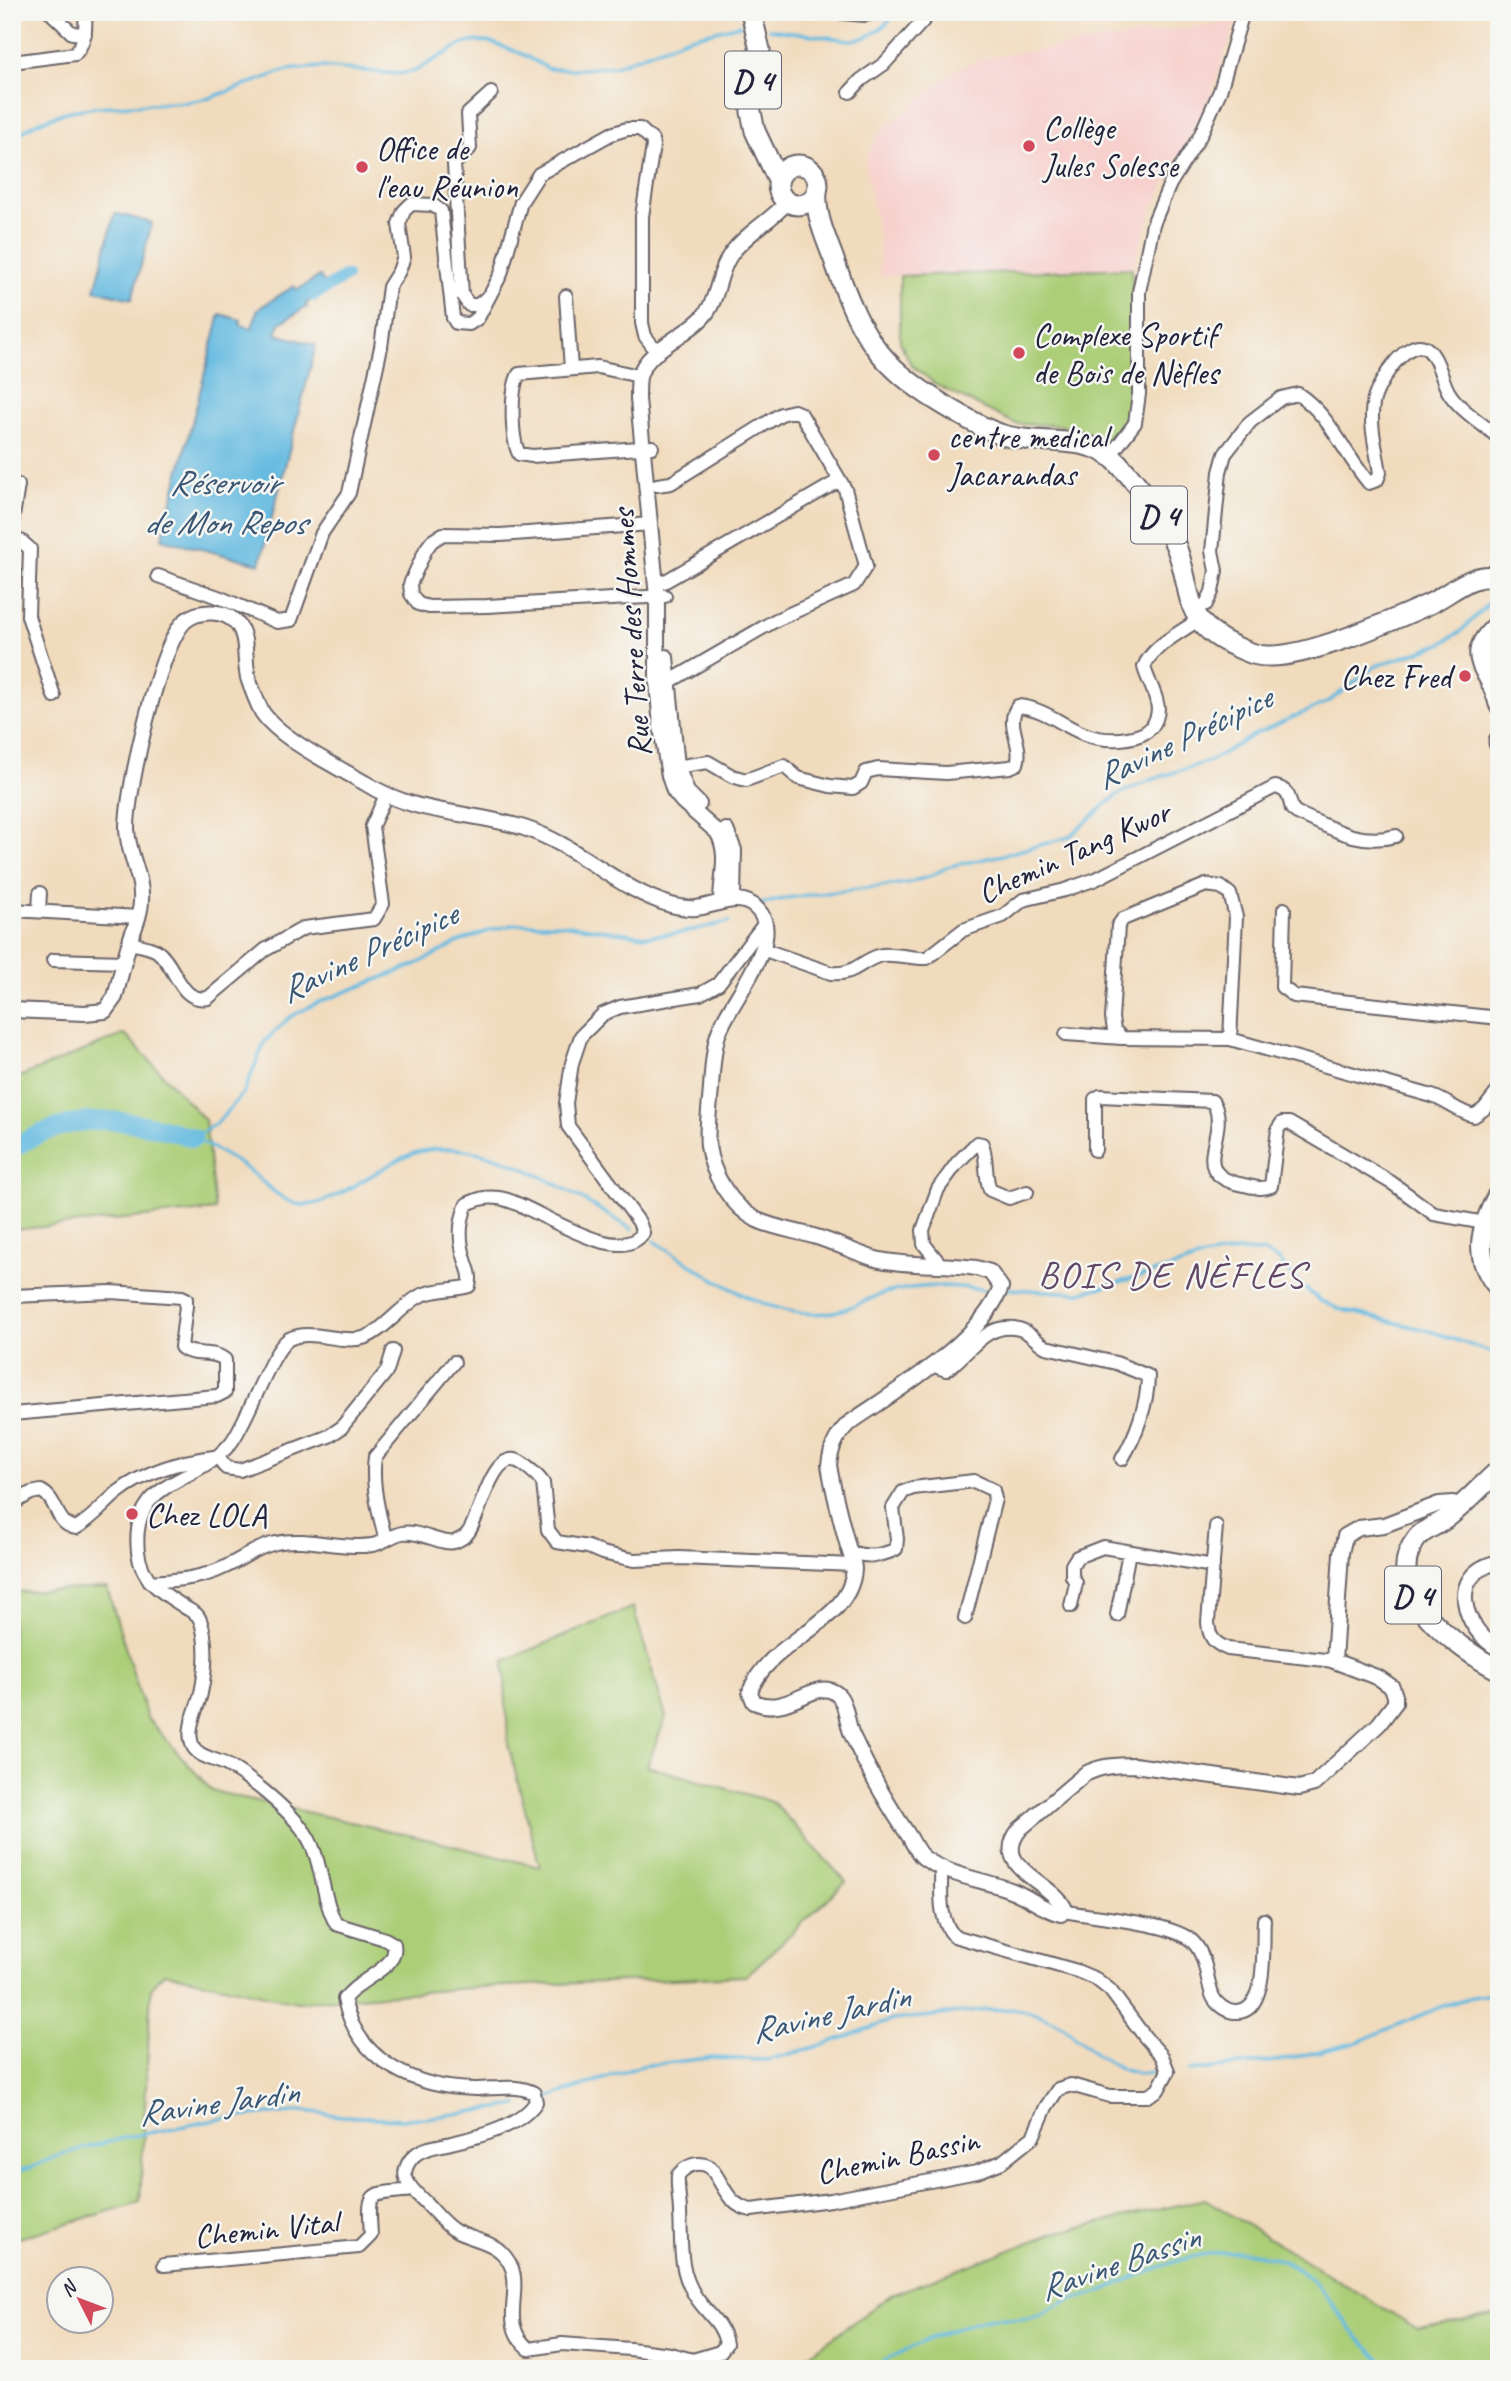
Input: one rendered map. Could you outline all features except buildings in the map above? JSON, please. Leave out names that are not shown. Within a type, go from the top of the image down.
[{"type":"main road","name":"D 4","points":[[751,12],[760,50],[750,93],[751,111],[755,131],[778,180]]},
{"type":"main road","name":"D 4","points":[[764,148],[791,165]]},
{"type":"main road","points":[[791,165],[804,165],[814,172],[818,184],[802,199],[779,193],[778,180],[782,171],[791,165]]},
{"type":"main road","name":"D 4","points":[[802,199],[821,224],[841,281],[865,333],[881,355],[915,387],[1001,435],[1077,444],[1110,456],[1132,478],[1167,528],[1176,548],[1196,615]]},
{"type":"main road","points":[[1196,615],[1216,638],[1247,652],[1265,657],[1291,655],[1373,628],[1431,604],[1464,584],[1487,575],[1499,578]]},
{"type":"main road","points":[[1499,624],[1485,637],[1479,651],[1480,660],[1496,691],[1499,704]]},
{"type":"main road","points":[[1499,1194],[1485,1223],[1481,1255],[1487,1275],[1499,1288]]},
{"type":"main road","name":"D 4","points":[[1499,1470],[1445,1520],[1419,1535],[1408,1552],[1409,1588],[1416,1601],[1439,1628],[1469,1652],[1499,1670]]},
{"type":"street","points":[[50,12],[72,33],[85,34]]},
{"type":"street","points":[[12,62],[75,54],[82,46],[85,34],[85,12]]},
{"type":"street","points":[[832,12],[865,15],[879,12]]},
{"type":"street","points":[[850,92],[861,80],[884,64],[931,12]]},
{"type":"street","points":[[1110,456],[1135,423],[1139,394],[1139,292],[1153,224],[1170,184],[1200,136],[1215,102],[1243,12]]},
{"type":"street","points":[[489,296],[478,305],[469,305],[462,295],[454,164],[470,148],[468,114],[491,93]]},
{"type":"street","points":[[158,576],[221,598],[277,622],[291,620],[322,533],[349,493],[381,347],[389,287],[404,257],[399,224],[404,211],[411,204],[433,205],[440,211],[451,311],[456,323],[469,324],[478,318],[501,274],[521,202],[539,174],[611,134],[627,129],[640,129],[652,139],[653,146],[642,216],[642,323],[645,336],[658,353]]},
{"type":"street","points":[[648,447],[532,456],[519,454],[515,445],[513,390],[519,374],[598,367],[639,379],[644,367],[658,353],[703,318],[733,250],[802,199]]},
{"type":"street","points":[[566,296],[571,369]]},
{"type":"street","points":[[672,767],[708,762],[732,776],[746,780],[784,766],[798,778],[830,786],[853,788],[861,783],[866,772],[878,769],[946,773],[1010,766],[1017,764],[1020,754],[1012,723],[1013,712],[1018,706],[1030,707],[1082,734],[1100,740],[1138,737],[1151,729],[1157,715],[1158,703],[1144,667],[1147,659],[1196,615],[1213,592],[1216,571],[1212,551],[1220,472],[1225,454],[1250,422],[1280,398],[1298,394],[1311,402],[1349,452],[1368,483],[1377,480],[1380,473],[1373,404],[1380,384],[1405,350],[1413,346],[1423,347],[1431,353],[1449,393],[1499,438]]},
{"type":"street","name":"Rue Terre des Hommes","points":[[639,379],[639,411],[657,485],[662,591],[662,681],[674,791],[722,839],[727,900]]},
{"type":"street","points":[[657,485],[671,483],[781,414],[794,411],[801,414],[845,489],[866,566],[860,579],[847,589],[776,620],[674,679],[662,681]]},
{"type":"street","name":"Rue Terre des Hommes","points":[[648,447],[651,524],[662,591]]},
{"type":"street","points":[[651,524],[500,535],[443,534],[426,549],[411,584],[411,594],[418,604],[429,607],[487,606],[662,591],[840,480]]},
{"type":"street","points":[[12,523],[18,485]]},
{"type":"street","points":[[12,540],[21,541],[30,550],[27,610],[54,696]]},
{"type":"street","points":[[12,1010],[85,1013],[104,1011],[115,998],[142,898],[128,844],[127,824],[133,775],[151,699],[171,644],[188,618],[202,613],[216,612],[228,616],[238,625],[243,636],[247,674],[262,711],[279,730],[386,796],[420,808],[524,828],[560,842],[643,895],[670,905],[694,909],[727,900],[747,902],[757,908],[765,923],[765,941],[717,1036],[708,1147],[717,1175],[729,1195],[759,1221],[827,1240],[878,1259],[976,1268],[990,1272],[1001,1287],[987,1313],[932,1364],[839,1433],[831,1449],[829,1465],[852,1559],[848,1592],[839,1606],[779,1651],[753,1683],[750,1692],[754,1702],[764,1707],[776,1707],[817,1690],[837,1693],[850,1731],[892,1813],[920,1856],[941,1867],[1015,1892],[1051,1912],[1061,1914],[1064,1911],[1136,1921],[1185,1937],[1194,1942],[1202,1957],[1214,1998],[1221,2007],[1230,2012],[1242,2012],[1249,2008],[1259,1992],[1264,1920]]},
{"type":"street","name":"Chemin Tang Kwor","points":[[762,949],[841,975],[879,956],[927,958],[962,930],[1003,916],[1023,900],[1096,879],[1275,787],[1283,788],[1289,794],[1292,809],[1297,813],[1355,838],[1371,840],[1396,836]]},
{"type":"street","points":[[129,943],[154,948],[162,955],[191,997],[199,1000],[208,998],[265,950],[304,928],[374,919],[383,904],[372,826],[386,796]]},
{"type":"street","points":[[1122,1038],[1114,1030],[1112,1018],[1118,926],[1132,914],[1206,885],[1221,887],[1230,894],[1236,917],[1230,1039]]},
{"type":"street","points":[[39,911],[40,893]]},
{"type":"street","points":[[1284,909],[1282,986],[1294,996],[1499,1018]]},
{"type":"street","points":[[12,910],[139,917]]},
{"type":"street","points":[[413,2190],[405,2178],[406,2168],[415,2154],[495,2130],[521,2118],[530,2112],[536,2102],[534,2093],[525,2088],[472,2089],[425,2082],[404,2076],[374,2054],[347,2014],[344,1999],[354,1987],[390,1961],[395,1952],[394,1944],[336,1924],[328,1910],[312,1843],[300,1826],[281,1806],[228,1765],[201,1754],[192,1746],[190,1733],[201,1694],[205,1665],[202,1628],[198,1616],[150,1582],[138,1552],[140,1517],[150,1499],[159,1490],[191,1475],[218,1457],[232,1441],[255,1400],[275,1354],[287,1340],[300,1335],[364,1338],[418,1297],[432,1291],[469,1286],[472,1277],[464,1257],[461,1236],[461,1217],[467,1204],[482,1198],[501,1198],[581,1234],[612,1243],[629,1244],[638,1241],[643,1233],[639,1222],[568,1126],[566,1103],[576,1047],[581,1036],[603,1014],[620,1007],[700,993],[718,984],[765,923]]},
{"type":"street","points":[[53,960],[124,962]]},
{"type":"street","points":[[1066,1034],[1122,1038],[1230,1039],[1432,1096],[1474,1116],[1485,1109],[1499,1090]]},
{"type":"street","points":[[1095,1150],[1095,1099],[1100,1096],[1212,1101],[1218,1109],[1212,1166],[1219,1177],[1227,1182],[1264,1189],[1271,1186],[1278,1129],[1282,1123],[1289,1123],[1392,1182],[1434,1214],[1485,1223]]},
{"type":"street","points":[[940,1264],[924,1244],[923,1230],[938,1189],[957,1163],[977,1143],[982,1144],[986,1155],[986,1182],[990,1190],[1009,1198],[1027,1192]]},
{"type":"street","points":[[12,1296],[111,1292],[181,1297],[186,1299],[181,1347],[188,1352],[220,1356],[225,1360],[225,1392],[217,1396],[12,1414]]},
{"type":"street","points":[[932,1364],[946,1370],[980,1338],[998,1328],[1019,1329],[1033,1335],[1046,1347],[1116,1363],[1148,1377],[1148,1387],[1132,1443],[1122,1459]]},
{"type":"street","points":[[218,1457],[226,1468],[240,1470],[329,1436],[341,1428],[387,1371],[393,1351]]},
{"type":"street","points":[[386,1540],[380,1519],[373,1466],[375,1457],[454,1362]]},
{"type":"street","points":[[12,1504],[31,1493],[40,1492],[52,1500],[65,1525],[76,1528],[88,1522],[116,1494],[137,1478],[199,1459],[218,1457]]},
{"type":"street","points":[[150,1582],[202,1576],[276,1542],[373,1545],[401,1533],[426,1535],[443,1542],[454,1542],[468,1534],[491,1480],[502,1465],[510,1460],[519,1461],[539,1476],[548,1530],[557,1542],[588,1547],[634,1560],[852,1559],[885,1555],[896,1549],[893,1508],[903,1492],[913,1488],[974,1481],[985,1484],[993,1490],[995,1499],[965,1618]]},
{"type":"street","points":[[1335,1661],[1341,1553],[1345,1536],[1359,1528],[1384,1525],[1439,1504],[1453,1503],[1461,1506]]},
{"type":"street","points":[[1064,1911],[1056,1896],[1018,1866],[1010,1853],[1011,1840],[1020,1829],[1085,1774],[1097,1768],[1134,1765],[1298,1788],[1314,1784],[1379,1724],[1395,1703],[1392,1687],[1379,1678],[1335,1661],[1228,1649],[1217,1644],[1209,1636],[1208,1622],[1216,1526]]},
{"type":"street","points":[[1071,1606],[1076,1583],[1072,1576],[1072,1565],[1077,1557],[1103,1547],[1213,1566]]},
{"type":"street","points":[[1117,1615],[1129,1552]]},
{"type":"street","points":[[1499,1562],[1477,1569],[1469,1578],[1464,1592],[1467,1610],[1474,1626],[1499,1649]]},
{"type":"street","name":"Chemin Bassin","points":[[413,2190],[453,2231],[495,2247],[502,2253],[514,2272],[512,2326],[528,2348],[562,2344],[630,2349],[693,2360],[720,2352],[726,2344],[724,2330],[693,2293],[682,2269],[678,2175],[690,2165],[704,2163],[710,2166],[732,2202],[744,2209],[831,2200],[952,2178],[1002,2162],[1033,2137],[1046,2107],[1058,2089],[1078,2086],[1110,2096],[1134,2097],[1148,2096],[1158,2090],[1168,2071],[1163,2056],[1145,2037],[1110,1990],[1096,1979],[1077,1971],[954,1936],[946,1927],[942,1912],[941,1867]]},
{"type":"street","name":"Chemin Vital","points":[[164,2265],[359,2247],[371,2235],[369,2205],[372,2197],[413,2190]]},
{"type":"shaded area","name":"Collège Jules Solesse","points":[[1236,21],[1206,108],[1153,207],[1132,268],[880,276],[879,239],[865,161],[880,132],[958,68],[990,57]]},
{"type":"green space","name":"Complexe Sportif de Bois de Nèfles","points":[[1132,268],[1133,407],[1124,432],[1110,442],[1060,425],[1016,424],[938,386],[911,365],[900,342],[900,276]]},
{"type":"green space","points":[[125,1034],[205,1120],[215,1210],[12,1230],[12,1080]]},
{"type":"green space","points":[[107,1588],[147,1718],[212,1791],[540,1867],[508,1744],[504,1661],[633,1607],[666,1717],[647,1766],[773,1802],[846,1882],[746,1976],[483,1987],[297,2002],[164,1973],[151,1988],[140,2202],[12,2240],[12,1592]]},
{"type":"green space","points":[[1205,2199],[1418,2329],[1499,2314],[1499,2369],[789,2369],[891,2295],[1054,2233]]},
{"type":"water","points":[[115,213],[152,223],[132,299],[95,290]]},
{"type":"water","name":"Réservoir de Mon Repos","points":[[320,276],[328,291],[306,303],[307,307],[280,323],[276,334],[316,345],[260,564],[162,539],[220,314],[241,320],[240,325],[252,328],[258,309],[294,286],[297,290]]},
{"type":"waterway","points":[[769,29],[857,39],[876,32],[898,12]]},
{"type":"waterway","points":[[12,138],[36,123],[66,112],[95,107],[188,102],[210,98],[287,70],[322,67],[398,74],[415,71],[462,44],[477,41],[493,43],[522,54],[549,69],[615,66],[687,38],[740,25]]},
{"type":"waterway","points":[[313,296],[346,276]]},
{"type":"waterway","name":"Ravine Précipice","points":[[760,904],[793,897],[907,883],[928,877],[950,866],[1069,837],[1117,795],[1151,780],[1212,760],[1257,733],[1328,702],[1376,666],[1441,644],[1460,632],[1492,600]]},
{"type":"waterway","name":"Ravine Précipice","points":[[632,1229],[532,1172],[476,1152],[449,1149],[422,1151],[391,1164],[325,1201],[310,1205],[296,1204],[275,1193],[238,1163],[193,1138],[218,1122],[244,1092],[265,1041],[290,1017],[317,1003],[415,965],[461,941],[517,924],[561,924],[646,936],[681,933],[729,922]]},
{"type":"waterway","name":"Ravine Précipice","points":[[12,1149],[34,1136],[57,1128],[101,1121],[146,1125],[193,1138]]},
{"type":"waterway","points":[[654,1241],[740,1293],[762,1303],[810,1314],[834,1312],[889,1292],[913,1288],[985,1290]]},
{"type":"waterway","points":[[1009,1289],[1080,1293],[1204,1257],[1237,1251],[1262,1252],[1279,1260],[1303,1287],[1321,1301],[1339,1309],[1430,1331],[1499,1355]]},
{"type":"waterway","name":"Ravine Jardin","points":[[1190,2071],[1283,2060],[1355,2043],[1445,2005],[1499,1993]]},
{"type":"waterway","name":"Ravine Jardin","points":[[541,2100],[641,2066],[708,2058],[767,2060],[823,2045],[893,2020],[987,2010],[1015,2009],[1038,2014],[1062,2025],[1096,2054],[1121,2069],[1138,2074],[1160,2073]]},
{"type":"waterway","name":"Ravine Jardin","points":[[12,2172],[30,2168],[62,2154],[128,2137],[226,2118],[305,2111],[342,2116],[427,2118],[518,2105]]},
{"type":"waterway","name":"Ravine Bassin","points":[[869,2369],[926,2340],[971,2323],[993,2318],[1034,2317],[1058,2305],[1169,2264],[1214,2253],[1237,2252],[1259,2254],[1282,2261],[1303,2273],[1321,2290],[1359,2339],[1392,2369]]},
{"type":"waterway","name":"Ravine Bassin","points":[[1481,2369],[1499,2359]]},
{"type":"place","name":"Collège Jules Solesse","points":[[1029,146]]},
{"type":"place","name":"Office de l'eau Réunion","points":[[362,167]]},
{"type":"place","name":"Complexe Sportif de Bois de Nèfles","points":[[1019,353]]},
{"type":"place","name":"centre medical Jacarandas","points":[[934,455]]},
{"type":"place","name":"Chez Fred","points":[[1465,676]]},
{"type":"place","name":"Chez LOLA","points":[[132,1514]]},
{"type":"district","name":"BOIS DE NÈFLES","points":[[1172,1274]]}]
